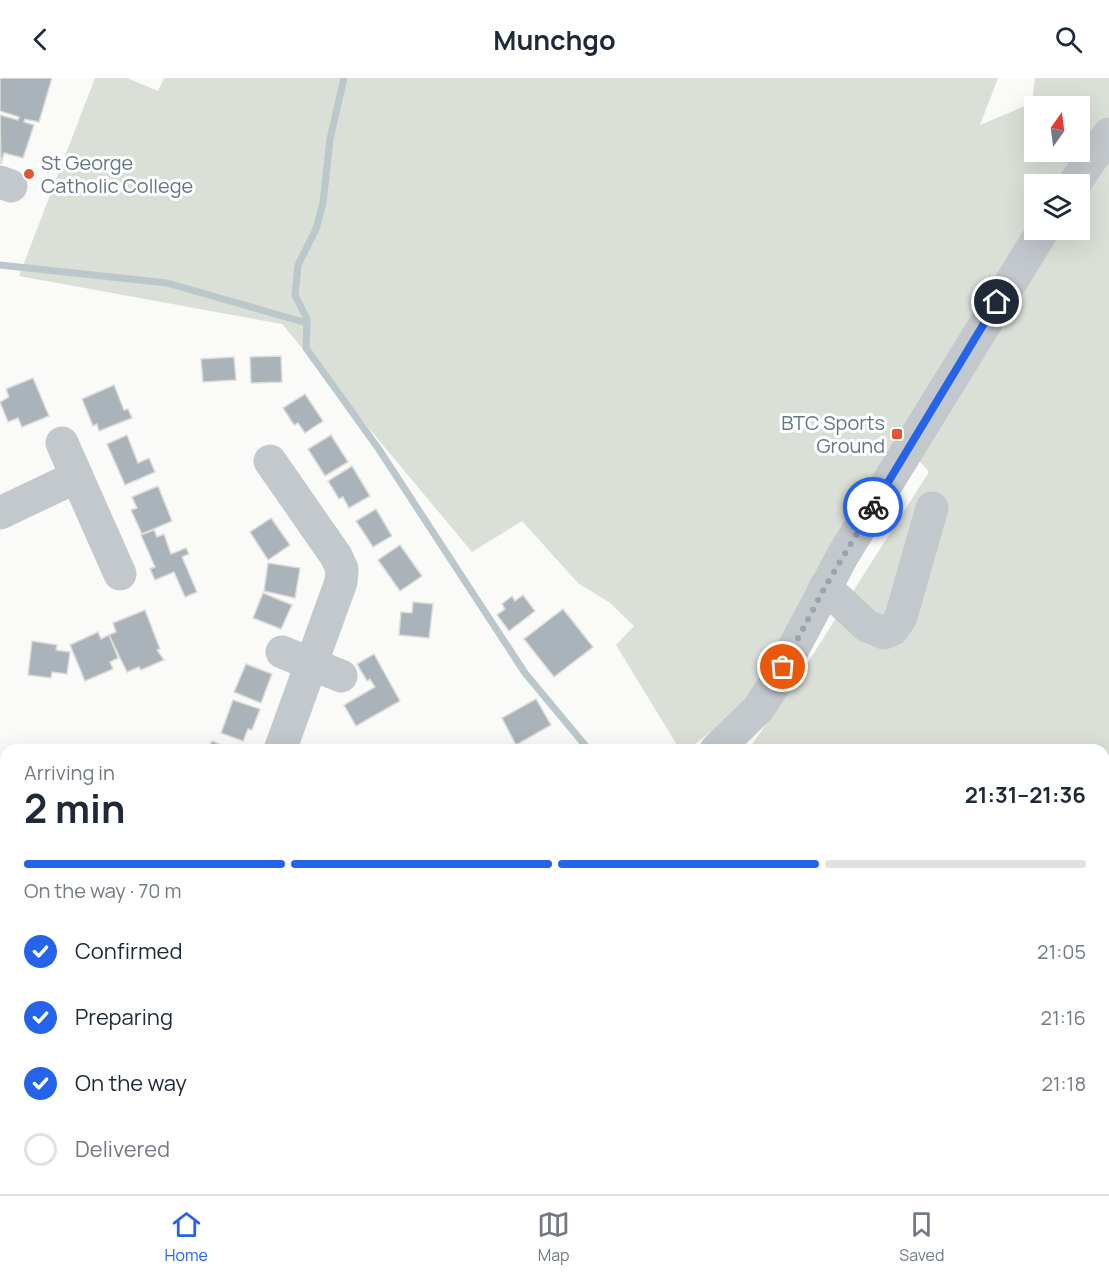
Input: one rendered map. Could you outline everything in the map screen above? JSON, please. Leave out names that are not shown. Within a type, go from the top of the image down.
[{"type":"street","points":[[1081,174],[1109,134]]},
{"type":"street","points":[[722,744],[758,709],[825,587],[1037,240]]},
{"type":"street","points":[[62,443],[120,574]]},
{"type":"street","points":[[270,461],[336,556],[342,569],[341,582],[282,744]]},
{"type":"street","points":[[0,513],[76,477]]},
{"type":"street","points":[[825,587],[867,626],[884,633],[893,629],[901,617],[932,508]]},
{"type":"street","points":[[282,652],[341,676]]},
{"type":"shaded area","points":[[95,78],[127,78],[158,91],[164,78],[998,78],[980,125],[1024,106],[1024,162],[1090,162],[1090,96],[1033,96],[1035,78],[1109,78],[1109,744],[752,744],[791,689],[929,472],[899,437],[757,697],[695,744],[676,744],[616,645],[634,626],[609,602],[579,584],[522,521],[472,552],[282,324],[19,276]]},
{"type":"building","points":[[0,78],[52,78],[39,122],[25,119],[24,122],[34,125],[23,158],[4,153],[1,164],[0,115],[18,120],[19,117],[0,111]]},
{"type":"building","points":[[281,356],[282,382],[251,383],[250,357]]},
{"type":"building","points":[[234,357],[236,380],[203,382],[201,359]]},
{"type":"building","points":[[33,378],[49,416],[22,427],[18,418],[8,422],[0,402],[9,397],[6,389]]},
{"type":"building","points":[[114,385],[124,410],[128,409],[132,418],[99,431],[97,424],[93,426],[82,399]]},
{"type":"building","points":[[305,394],[323,421],[305,433],[298,423],[294,425],[283,408]]},
{"type":"building","points":[[127,435],[138,463],[149,458],[155,472],[125,485],[107,444]]},
{"type":"building","points":[[331,435],[348,462],[325,476],[308,449]]},
{"type":"building","points":[[352,466],[370,496],[349,508],[343,497],[339,499],[328,481]]},
{"type":"building","points":[[158,486],[172,521],[142,534],[131,510],[137,508],[132,497]]},
{"type":"building","points":[[376,509],[392,536],[373,547],[356,521]]},
{"type":"building","points":[[271,518],[290,545],[268,560],[250,532]]},
{"type":"building","points":[[154,530],[157,537],[164,534],[171,554],[186,548],[189,554],[182,557],[197,592],[185,597],[174,572],[155,580],[150,569],[155,567],[141,535]]},
{"type":"building","points":[[400,545],[422,576],[400,591],[378,560]]},
{"type":"building","points":[[268,563],[300,568],[295,598],[264,591]]},
{"type":"building","points":[[263,593],[292,605],[281,629],[253,618]]},
{"type":"building","points":[[523,595],[535,611],[509,631],[497,615],[505,609],[502,604],[512,596],[515,601]]},
{"type":"building","points":[[413,602],[433,604],[429,638],[399,635],[401,612],[412,613]]},
{"type":"building","points":[[563,609],[593,647],[554,677],[524,639]]},
{"type":"building","points":[[145,610],[160,649],[157,650],[164,660],[141,670],[139,667],[127,672],[109,635],[116,632],[113,623]]},
{"type":"building","points":[[98,632],[101,639],[109,635],[118,658],[110,662],[113,669],[85,681],[70,645]]},
{"type":"building","points":[[32,641],[57,645],[56,650],[70,652],[67,674],[52,672],[51,678],[28,675]]},
{"type":"building","points":[[374,654],[400,701],[356,726],[344,705],[375,687],[370,679],[367,681],[357,664]]},
{"type":"building","points":[[246,664],[272,674],[261,703],[234,692]]},
{"type":"building","points":[[536,699],[551,725],[515,744],[502,718]]},
{"type":"building","points":[[233,700],[260,709],[252,730],[248,729],[243,741],[221,733]]},
{"type":"waterway","points":[[344,78],[330,139],[323,203],[316,229],[298,265],[295,295],[307,319],[306,348],[378,448],[525,673],[584,744]]},
{"type":"waterway","points":[[0,265],[167,283],[307,323]]},
{"type":"way so far","points":[[783,667],[825,587],[873,507]]},
{"type":"place","name":"St George Catholic College","points":[[29,174]]},
{"type":"place","name":"BTC Sports Ground","points":[[897,434]]},
{"type":"route","points":[[873,507],[997,302]]}]
